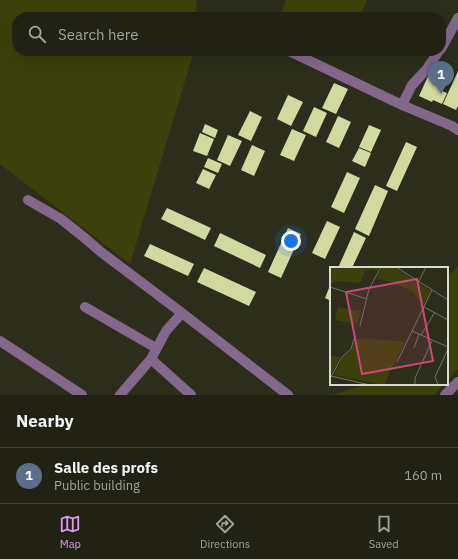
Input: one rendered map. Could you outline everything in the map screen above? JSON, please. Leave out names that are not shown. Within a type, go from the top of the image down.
[{"type":"street","points":[[446,39],[458,18]]},
{"type":"street","points":[[300,56],[458,130]]},
{"type":"street","points":[[402,105],[412,85],[426,70],[436,56]]},
{"type":"street","points":[[28,200],[61,219],[101,252],[288,395]]},
{"type":"street","points":[[85,307],[156,348]]},
{"type":"street","points":[[120,395],[151,359],[166,331],[182,313]]},
{"type":"street","points":[[0,341],[82,395]]},
{"type":"street","points":[[151,359],[191,395]]},
{"type":"street","points":[[445,395],[458,382]]},
{"type":"green space","points":[[0,0],[197,0],[196,12],[12,12],[12,56],[192,56],[130,264],[0,164]]},
{"type":"green space","points":[[286,0],[367,0],[362,12],[282,12]]},
{"type":"green space","points":[[458,266],[458,369],[448,380],[448,276]]},
{"type":"green space","points":[[443,385],[434,395],[332,395],[360,386]]},
{"type":"building","points":[[458,71],[458,106],[456,110],[443,104]]},
{"type":"building","points":[[429,74],[442,80],[438,89],[447,93],[442,104],[433,100],[432,102],[419,96]]},
{"type":"building","points":[[334,83],[348,89],[336,114],[322,108]]},
{"type":"building","points":[[288,95],[303,102],[291,126],[277,119]]},
{"type":"building","points":[[314,107],[327,113],[316,137],[303,131]]},
{"type":"building","points":[[250,111],[262,117],[251,141],[238,135]]},
{"type":"building","points":[[338,116],[351,122],[339,148],[326,142]]},
{"type":"building","points":[[205,124],[218,130],[215,138],[202,132]]},
{"type":"building","points":[[369,125],[381,130],[371,152],[359,147]]},
{"type":"building","points":[[292,129],[306,135],[294,161],[280,155]]},
{"type":"building","points":[[200,133],[214,139],[207,156],[193,151]]},
{"type":"building","points":[[228,135],[242,141],[230,166],[217,160]]},
{"type":"building","points":[[406,142],[417,147],[397,191],[386,186]]},
{"type":"building","points":[[252,145],[265,151],[254,176],[241,170]]},
{"type":"building","points":[[359,148],[371,153],[365,167],[352,161]]},
{"type":"building","points":[[208,158],[222,164],[218,173],[204,167]]},
{"type":"building","points":[[203,169],[216,175],[209,189],[196,183]]},
{"type":"building","points":[[347,172],[360,178],[344,213],[331,207]]},
{"type":"building","points":[[375,185],[388,191],[369,236],[355,229]]},
{"type":"building","points":[[167,208],[211,228],[205,240],[161,219]]},
{"type":"building","points":[[327,221],[340,227],[325,259],[312,253]]},
{"type":"building","points":[[288,228],[301,234],[281,278],[268,272]]},
{"type":"building","points":[[354,232],[366,238],[352,267],[338,267]]},
{"type":"building","points":[[220,233],[266,255],[260,268],[214,246]]},
{"type":"building","points":[[150,244],[194,264],[188,276],[144,256]]},
{"type":"building","points":[[204,268],[256,292],[249,306],[197,282]]},
{"type":"building","points":[[330,286],[330,300],[325,298]]},
{"type":"place","name":"Salle des profs","points":[[441,94]]}]
